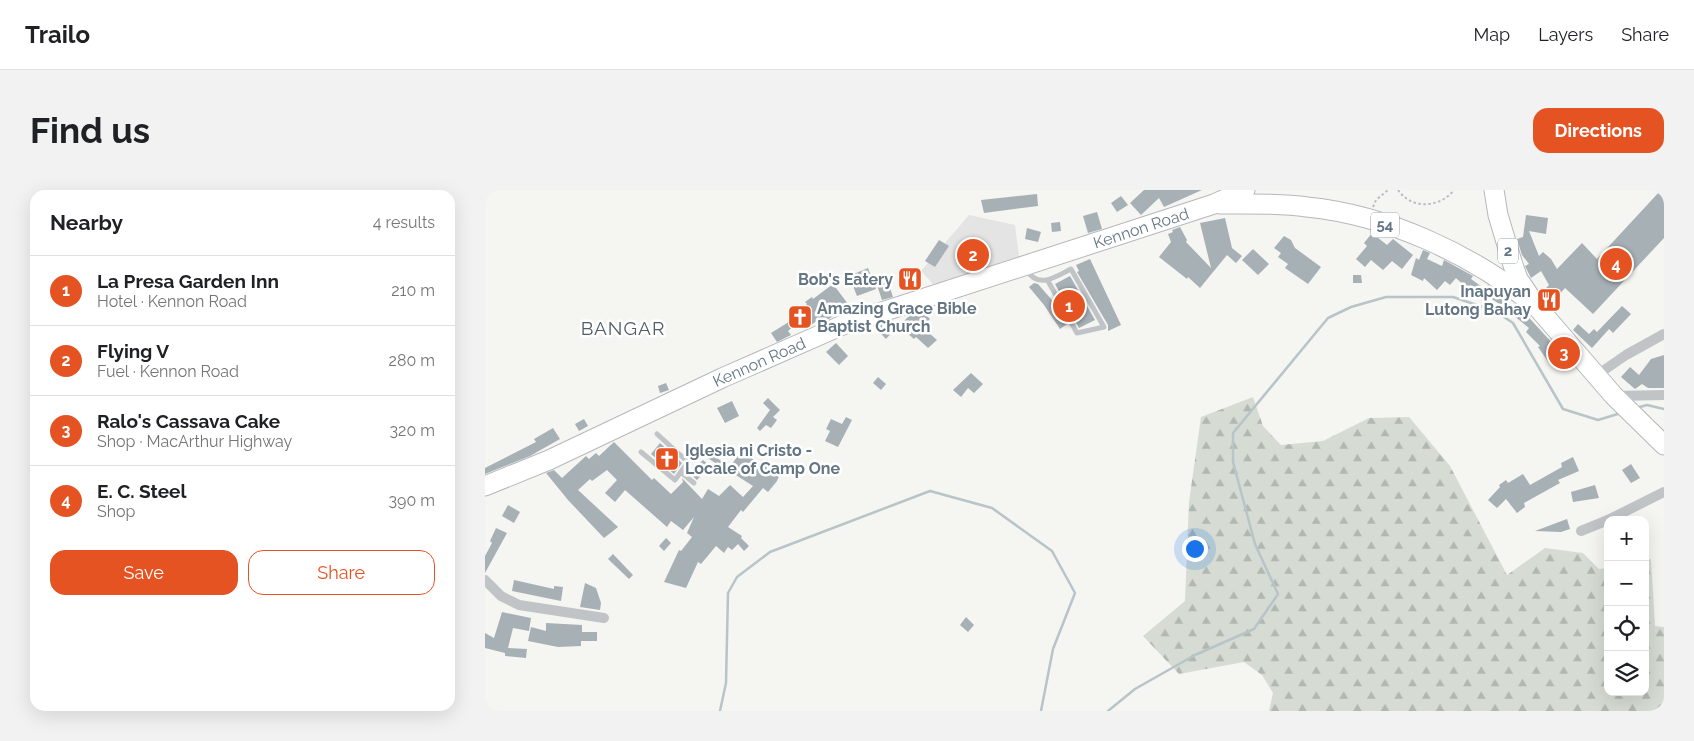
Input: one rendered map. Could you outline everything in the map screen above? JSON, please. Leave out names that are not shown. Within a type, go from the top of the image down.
[{"type":"highway","name":"Kennon Road","points":[[485,486],[549,460],[723,378],[845,324],[1025,267],[1220,197],[1245,190]]},
{"type":"highway","name":"2","points":[[1494,190],[1498,216],[1518,279],[1537,307],[1618,399],[1664,445]]},
{"type":"highway","name":"Kennon Road","points":[[1220,197],[1307,206],[1370,220],[1443,247],[1499,278],[1537,307]]},
{"type":"street","points":[[1597,375],[1626,355],[1664,334]]},
{"type":"street","points":[[1618,399],[1664,395]]},
{"type":"street","points":[[1616,516],[1664,492]]},
{"type":"street","points":[[1581,531],[1604,522]]},
{"type":"street","points":[[485,580],[501,596],[519,605],[604,618]]},
{"type":"lane","points":[[1025,267],[1033,278],[1048,282],[1071,269],[1104,327],[1077,333],[1048,282]]},
{"type":"lane","points":[[641,452],[675,480],[682,473],[688,462],[657,434]]},
{"type":"lane","points":[[682,473],[694,483]]},
{"type":"path","points":[[1370,220],[1375,200],[1387,190]]},
{"type":"path","points":[[1398,190],[1409,200],[1430,205],[1440,202],[1454,190]]},
{"type":"shaded area","points":[[969,215],[1015,225],[1019,257],[934,285],[921,271]]},
{"type":"green space","points":[[1253,397],[1263,426],[1281,445],[1323,441],[1369,418],[1409,417],[1450,466],[1507,575],[1545,548],[1583,553],[1599,569],[1604,568],[1604,696],[1649,696],[1649,559],[1651,559],[1655,626],[1664,627],[1664,711],[1269,711],[1273,693],[1262,675],[1244,662],[1179,674],[1143,636],[1185,601],[1189,502],[1201,417]]},
{"type":"building","points":[[1144,190],[1202,190],[1164,207],[1159,198],[1141,215],[1130,203]]},
{"type":"building","points":[[1661,190],[1664,190],[1664,238],[1593,314],[1565,288],[1551,304],[1545,299],[1549,295],[1544,290],[1549,285],[1541,271],[1531,278],[1525,266],[1529,264],[1522,255],[1517,239],[1523,237],[1526,215],[1548,218],[1546,234],[1529,231],[1539,256],[1543,252],[1551,259],[1557,269],[1582,243],[1597,259]]},
{"type":"building","points":[[1037,194],[1038,206],[984,213],[981,200]]},
{"type":"building","points":[[1121,196],[1128,205],[1117,212],[1111,203]]},
{"type":"building","points":[[1097,212],[1102,229],[1088,233],[1083,216]]},
{"type":"building","points":[[1225,218],[1232,248],[1242,256],[1236,263],[1227,255],[1200,288],[1188,277],[1187,279],[1159,257],[1171,242],[1168,234],[1180,227],[1187,240],[1186,242],[1211,268],[1200,223]]},
{"type":"building","points":[[1060,222],[1061,231],[1052,232],[1051,223]]},
{"type":"building","points":[[1027,228],[1041,232],[1038,242],[1025,239]]},
{"type":"building","points":[[1372,233],[1387,245],[1393,239],[1413,255],[1402,269],[1392,261],[1383,270],[1371,260],[1365,267],[1356,259],[1367,246],[1364,243]]},
{"type":"building","points":[[1284,236],[1291,240],[1295,248],[1321,267],[1308,284],[1285,268],[1288,264],[1278,257],[1281,253],[1274,248]]},
{"type":"building","points":[[939,240],[949,246],[935,267],[925,261]]},
{"type":"building","points":[[977,246],[981,260],[969,264],[965,249]]},
{"type":"building","points":[[1253,249],[1269,264],[1258,275],[1242,260]]},
{"type":"building","points":[[1423,250],[1430,253],[1427,259],[1442,266],[1444,260],[1473,276],[1471,279],[1482,287],[1476,297],[1456,278],[1450,285],[1445,281],[1437,290],[1424,278],[1423,281],[1411,275],[1416,258],[1419,260]]},
{"type":"building","points":[[1090,259],[1121,325],[1108,331],[1108,325],[1077,272],[1079,271],[1076,265]]},
{"type":"building","points":[[868,268],[876,289],[857,296],[849,276]]},
{"type":"building","points":[[1353,275],[1361,275],[1362,283],[1353,283]]},
{"type":"building","points":[[1070,276],[1095,320],[1079,328],[1055,284]]},
{"type":"building","points":[[888,282],[893,297],[882,300],[877,285]]},
{"type":"building","points":[[1034,283],[1038,284],[1057,306],[1067,324],[1060,329],[1029,287]]},
{"type":"building","points":[[833,284],[848,304],[829,319],[820,323],[818,320],[807,328],[800,321],[788,331],[791,335],[777,342],[771,333],[792,320],[791,318],[807,304],[805,302],[812,297],[813,299]]},
{"type":"building","points":[[1488,285],[1506,298],[1501,305],[1481,292]]},
{"type":"building","points":[[1622,306],[1631,314],[1613,333],[1609,329],[1592,348],[1573,330],[1578,324],[1589,334],[1594,329],[1597,332]]},
{"type":"building","points":[[1521,309],[1565,357],[1563,360],[1556,354],[1549,363],[1538,347],[1540,346],[1526,332],[1529,328],[1514,316]]},
{"type":"building","points":[[922,311],[930,319],[922,327],[937,340],[928,348],[916,337],[914,339],[899,326],[910,315]]},
{"type":"building","points":[[889,322],[896,328],[886,339],[876,329],[880,325]]},
{"type":"building","points":[[836,343],[848,356],[839,365],[826,352]]},
{"type":"building","points":[[1664,355],[1664,388],[1648,388],[1642,384],[1635,389],[1621,377],[1630,367],[1639,375],[1651,359]]},
{"type":"building","points":[[971,373],[983,384],[974,393],[968,388],[961,397],[953,390]]},
{"type":"building","points":[[878,377],[886,384],[881,390],[873,383]]},
{"type":"building","points":[[666,383],[669,390],[660,393],[658,386]]},
{"type":"building","points":[[768,398],[780,410],[773,417],[777,420],[771,428],[766,425],[760,431],[757,428],[770,410],[763,403]]},
{"type":"building","points":[[732,401],[739,416],[725,423],[717,408]]},
{"type":"building","points":[[846,417],[852,420],[838,447],[825,441],[830,431],[826,429],[831,419],[842,424]]},
{"type":"building","points":[[584,419],[588,426],[579,431],[575,424]]},
{"type":"building","points":[[553,428],[560,439],[530,456],[485,474],[485,468],[536,442],[534,439]]},
{"type":"building","points":[[614,442],[652,480],[654,478],[671,494],[683,482],[682,478],[702,499],[708,489],[719,496],[730,485],[743,497],[753,486],[728,470],[741,451],[760,464],[762,460],[769,464],[768,466],[781,471],[777,481],[768,492],[763,488],[743,512],[741,510],[728,527],[742,536],[741,538],[749,546],[744,551],[738,544],[732,550],[728,547],[724,553],[716,546],[701,564],[698,562],[686,588],[664,582],[679,550],[681,551],[692,537],[687,533],[694,517],[683,530],[671,521],[667,527],[625,490],[615,502],[605,493],[617,480],[607,470],[592,481],[590,479],[578,490],[618,527],[604,538],[568,500],[546,473],[554,470],[562,478],[586,456],[589,459],[596,453],[599,456]]},
{"type":"building","name":"Iglesia ni Cristo - Locale of Camp One","points":[[660,443],[682,463],[674,474],[651,454]]},
{"type":"building","points":[[708,449],[725,465],[723,468],[703,455]]},
{"type":"building","points":[[1573,457],[1579,471],[1558,480],[1560,483],[1524,503],[1525,507],[1517,513],[1506,499],[1497,508],[1488,500],[1500,487],[1499,485],[1506,480],[1508,483],[1523,474],[1530,485],[1562,467],[1561,463]]},
{"type":"building","points":[[703,460],[710,466],[697,480],[687,471],[689,468],[692,471]]},
{"type":"building","points":[[1631,464],[1640,478],[1631,483],[1622,470]]},
{"type":"building","points":[[1595,485],[1599,498],[1573,502],[1571,492]]},
{"type":"building","points":[[508,505],[520,512],[514,523],[502,516]]},
{"type":"building","points":[[1567,519],[1570,529],[1561,532],[1535,531]]},
{"type":"building","points":[[496,528],[507,533],[485,573],[485,556],[492,543],[490,541]]},
{"type":"building","points":[[666,538],[671,543],[664,551],[659,546]]},
{"type":"building","points":[[613,554],[633,575],[629,579],[608,559]]},
{"type":"building","points":[[514,580],[554,589],[554,586],[563,587],[561,601],[512,591]]},
{"type":"building","points":[[585,583],[596,588],[601,603],[600,610],[580,607]]},
{"type":"building","points":[[502,612],[531,618],[529,631],[513,628],[508,648],[527,649],[526,658],[505,656],[505,653],[485,648],[485,633],[494,638]]},
{"type":"building","points":[[966,617],[974,625],[968,632],[960,625]]},
{"type":"building","points":[[546,623],[582,625],[582,632],[597,632],[597,641],[581,641],[581,646],[558,647],[528,641],[531,627],[546,631]]},
{"type":"waterway","points":[[1108,711],[1135,689],[1195,655],[1254,629],[1278,594],[1255,544],[1233,462],[1233,433],[1328,318],[1351,307],[1386,297],[1453,297],[1495,311],[1513,323],[1563,409],[1598,420],[1621,413]]},
{"type":"waterway","points":[[1636,408],[1647,405],[1664,409]]},
{"type":"waterway","points":[[720,711],[726,683],[728,593],[737,577],[770,552],[930,491],[992,508],[1052,551],[1075,593],[1053,649],[1041,711]]},
{"type":"place","name":"Flying V","points":[[973,255]]},
{"type":"place","name":"E. C. Steel","points":[[1616,264]]},
{"type":"place","name":"Bob's Eatery","points":[[910,279]]},
{"type":"place","name":"Inapuyan Lutong Bahay","points":[[1549,300]]},
{"type":"place","name":"La Presa Garden Inn","points":[[1069,306]]},
{"type":"place","name":"Amazing Grace Bible Baptist Church","points":[[800,317]]},
{"type":"place","name":"Ralo's Cassava Cake","points":[[1564,353]]},
{"type":"place","name":"Iglesia ni Cristo - Locale of Camp One","points":[[667,459]]},
{"type":"district","name":"BANGAR","points":[[623,328]]}]
